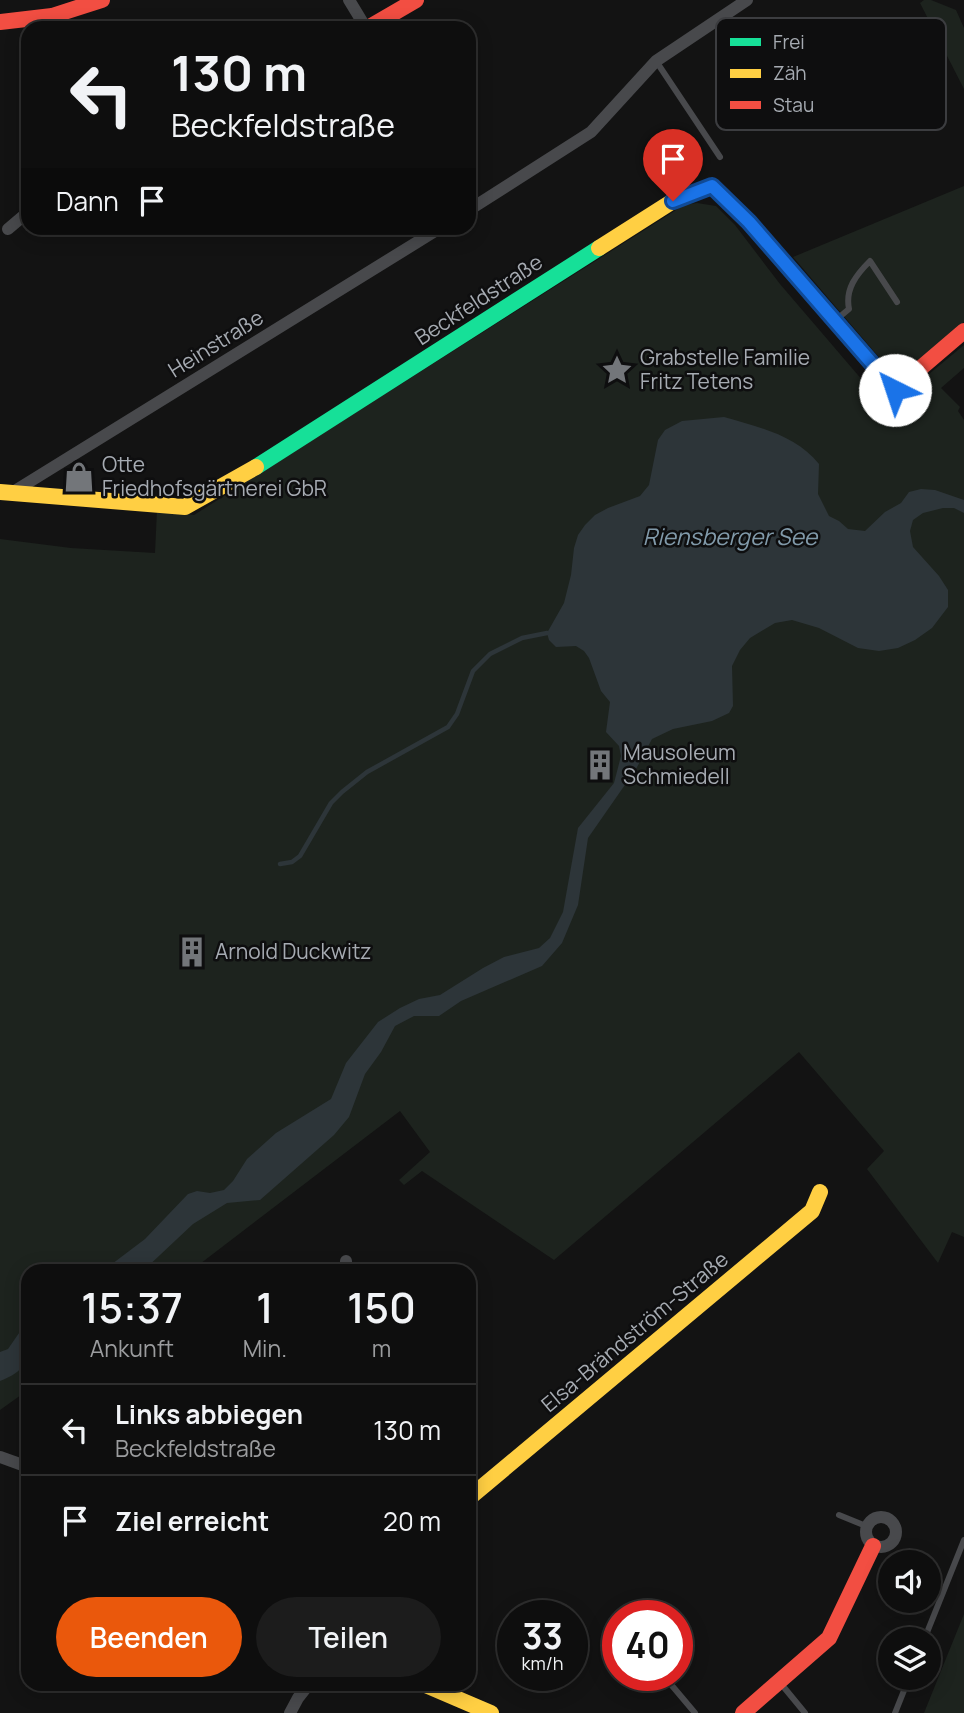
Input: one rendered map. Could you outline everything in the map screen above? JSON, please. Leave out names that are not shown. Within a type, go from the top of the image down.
[{"type":"street","points":[[0,22],[41,18],[102,0]]},
{"type":"street","points":[[349,0],[362,21]]},
{"type":"street","points":[[379,21],[416,0]]},
{"type":"street","points":[[720,18],[747,0]]},
{"type":"street","points":[[476,200],[591,132],[656,61],[716,21]]},
{"type":"street","name":"Beckfeldstraße","points":[[6,492],[124,503],[186,507],[192,505],[308,435],[673,201],[712,186],[749,222],[895,390],[964,331]]},
{"type":"street","points":[[4,229],[21,217]]},
{"type":"street","name":"Heinstraße","points":[[6,492],[428,235]]},
{"type":"street","name":"Elsa-Brändström-Straße","points":[[476,1492],[812,1211],[820,1192]]},
{"type":"street","points":[[0,1457],[21,1464]]},
{"type":"street","points":[[874,1518],[889,1519],[895,1527],[895,1538],[888,1545],[878,1548],[873,1546],[865,1535],[866,1526],[874,1518]]},
{"type":"street","points":[[743,1713],[829,1638],[873,1546]]},
{"type":"street","points":[[290,1713],[304,1691]]},
{"type":"street","points":[[440,1691],[491,1713]]},
{"type":"lane","points":[[656,61],[720,157]]},
{"type":"lane","points":[[835,321],[849,309],[850,287],[870,261],[897,302]]},
{"type":"lane","points":[[839,1515],[866,1526]]},
{"type":"lane","points":[[929,1627],[964,1540]]},
{"type":"lane","points":[[780,1683],[805,1713]]},
{"type":"lane","points":[[895,1713],[904,1690]]},
{"type":"lane","points":[[676,1691],[695,1713]]},
{"type":"shaded area","points":[[931,0],[956,10],[964,28],[964,89],[946,54],[946,18],[928,18],[920,3]]},
{"type":"shaded area","points":[[964,186],[964,322],[901,378],[891,380],[890,370],[793,257]]},
{"type":"shaded area","points":[[697,203],[716,206],[735,225],[780,284],[887,409],[964,345],[964,368],[941,388],[960,407],[958,411],[964,420],[964,1237],[952,1232],[938,1263],[867,1169],[884,1151],[799,1052],[554,1260],[422,1171],[404,1185],[399,1180],[430,1152],[400,1111],[200,1264],[21,1264],[21,1395],[0,1410],[0,539],[71,548],[155,553],[157,510],[194,515],[684,205]]},
{"type":"shaded area","points":[[964,1614],[964,1713],[924,1713],[933,1690],[941,1690],[941,1671]]},
{"type":"water","name":"Riensberger See","points":[[724,417],[776,433],[799,446],[819,464],[818,494],[829,516],[848,529],[865,531],[885,512],[901,503],[909,492],[921,489],[935,490],[964,500],[964,513],[954,508],[943,508],[923,513],[913,520],[910,531],[913,547],[948,590],[948,607],[932,628],[915,640],[898,648],[879,651],[858,648],[819,628],[792,620],[775,623],[750,638],[732,666],[733,706],[729,713],[712,721],[673,729],[652,739],[636,769],[588,838],[578,905],[562,943],[542,966],[461,1001],[439,1016],[414,1016],[395,1026],[365,1074],[349,1117],[334,1135],[260,1200],[227,1203],[193,1224],[150,1264],[112,1264],[145,1239],[188,1194],[224,1190],[247,1159],[276,1133],[331,1099],[346,1063],[378,1022],[419,999],[440,995],[504,957],[539,948],[550,938],[563,912],[578,828],[614,783],[621,756],[619,746],[606,732],[610,702],[601,691],[589,658],[576,646],[556,647],[549,640],[547,633],[564,603],[578,535],[595,515],[640,496],[649,485],[658,440],[665,430],[682,421]]},
{"type":"water","points":[[21,1330],[21,1368],[0,1381],[0,1352],[8,1349]]},
{"type":"waterway","points":[[280,864],[292,862],[300,856],[331,803],[342,792],[367,772],[448,727],[457,714],[473,671],[490,654],[522,638],[547,633]]},
{"type":"traffic: fast","points":[[256,467],[599,248]]},
{"type":"traffic: slow","points":[[599,248],[673,201],[712,186],[749,222],[848,336]]},
{"type":"traffic: slow","points":[[0,492],[185,507],[256,467]]},
{"type":"traffic: slow","points":[[476,1492],[812,1211],[820,1192]]},
{"type":"traffic: slow","points":[[439,1691],[491,1713]]},
{"type":"traffic: jam","points":[[0,22],[52,16],[102,0]]},
{"type":"traffic: jam","points":[[380,21],[416,0]]},
{"type":"traffic: jam","points":[[848,336],[895,390],[964,331]]},
{"type":"traffic: jam","points":[[743,1713],[829,1638],[873,1546]]},
{"type":"place","name":"Grabstelle Familie Fritz Tetens","points":[[617,370]]},
{"type":"place","name":"Otte Friedhofsgärtnerei GbR","points":[[79,477]]},
{"type":"place","name":"Mausoleum Schmiedell","points":[[600,765]]},
{"type":"place","name":"Arnold Duckwitz","points":[[192,952]]},
{"type":"route","points":[[673,201],[712,186],[749,222],[895,390]]}]
